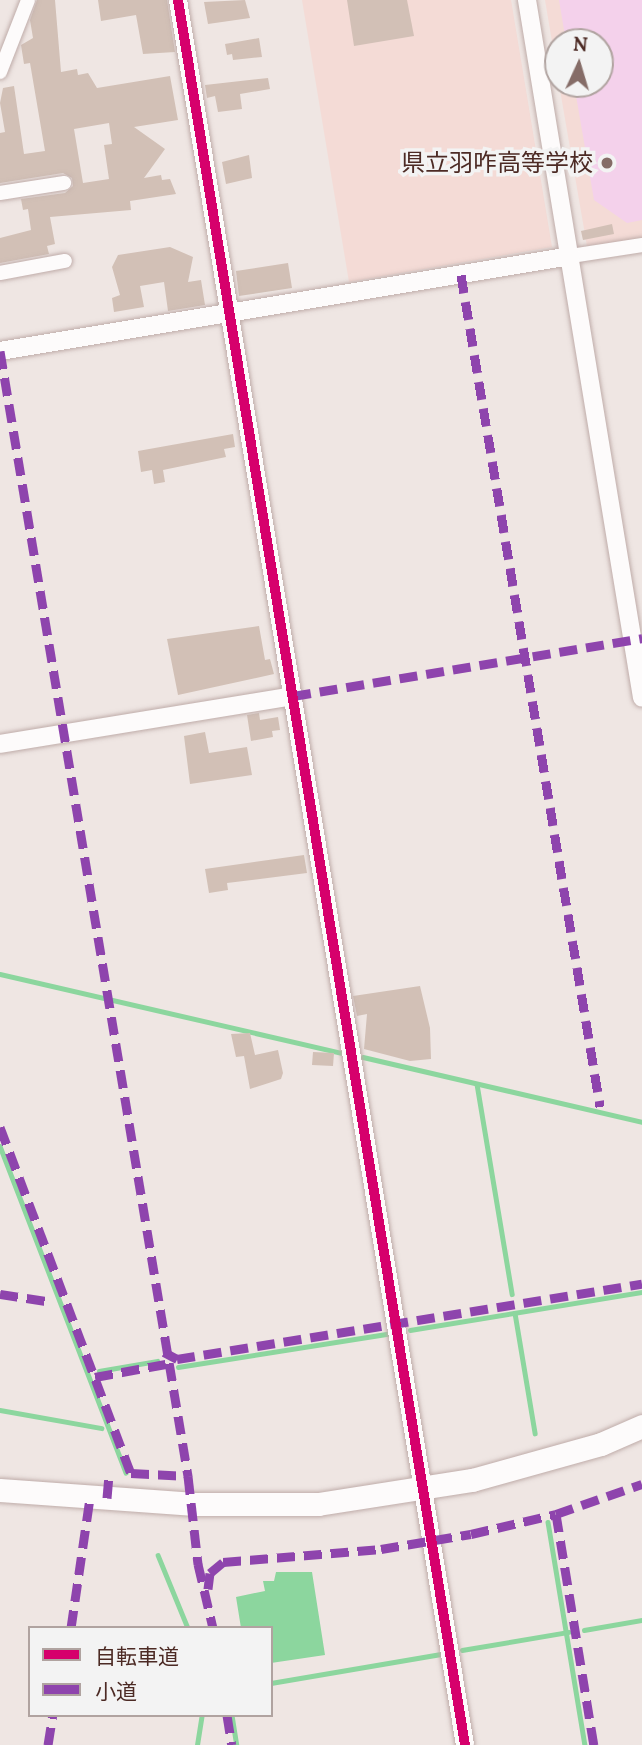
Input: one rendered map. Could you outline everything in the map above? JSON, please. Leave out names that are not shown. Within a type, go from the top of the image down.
[{"type":"highway","points":[[0,1490],[194,1504],[318,1504],[425,1489],[601,1444],[642,1426]]},
{"type":"street","points":[[0,72],[28,0]]},
{"type":"street","points":[[178,0],[465,1745]]},
{"type":"street","points":[[527,0],[642,698]]},
{"type":"street","points":[[0,193],[64,183]]},
{"type":"street","points":[[0,351],[642,245]]},
{"type":"street","points":[[0,273],[65,261]]},
{"type":"street","points":[[0,744],[293,696]]},
{"type":"shaded area","points":[[302,0],[511,0],[552,247],[349,282]]},
{"type":"shaded area","name":"県立羽咋高等学校","points":[[545,0],[642,0],[642,242],[600,249],[597,244],[587,246],[561,98],[614,98],[614,28],[550,28]]},
{"type":"shaded area","name":"県立羽咋高等学校","points":[[559,0],[642,0],[642,220],[627,223],[594,200],[576,98],[614,98],[614,28],[564,28]]},
{"type":"shaded area","points":[[276,1572],[312,1572],[325,1655],[273,1663],[273,1626],[241,1626],[236,1597],[265,1591],[263,1581],[274,1581]]},
{"type":"building","points":[[37,0],[55,0],[61,72],[77,69],[78,75],[88,73],[97,88],[170,76],[178,120],[134,127],[165,149],[144,178],[161,175],[162,180],[170,179],[176,194],[130,201],[131,210],[50,217],[55,244],[47,246],[49,254],[0,263],[0,238],[31,230],[28,209],[23,210],[21,199],[65,193],[73,186],[72,178],[63,173],[0,183],[0,133],[5,132],[0,103],[3,88],[14,86],[24,154],[45,151],[30,63],[24,64],[21,45],[33,38],[30,20]],"holes":[[[109,123],[112,144],[104,145],[109,179],[83,183],[74,129]]]},
{"type":"building","points":[[98,0],[167,0],[175,52],[143,54],[136,15],[101,21]]},
{"type":"building","points":[[245,0],[250,18],[208,24],[204,2]]},
{"type":"building","points":[[347,0],[407,0],[414,36],[354,46]]},
{"type":"building","points":[[259,38],[262,57],[233,60],[232,54],[227,55],[225,44]]},
{"type":"building","points":[[268,78],[270,89],[240,94],[242,109],[218,112],[215,96],[207,98],[205,85]]},
{"type":"building","points":[[249,155],[252,178],[226,184],[222,162]]},
{"type":"building","points":[[612,224],[614,234],[583,240],[581,231]]},
{"type":"building","points":[[170,247],[193,257],[188,282],[201,280],[205,305],[168,311],[164,282],[140,286],[144,307],[114,312],[112,298],[120,295],[112,267],[118,255]]},
{"type":"building","points":[[288,263],[292,288],[239,296],[236,271]]},
{"type":"building","points":[[233,434],[235,447],[224,449],[226,457],[163,470],[165,482],[154,484],[152,470],[141,472],[138,451]]},
{"type":"building","points":[[259,626],[265,660],[270,659],[274,674],[178,695],[167,639]]},
{"type":"building","points":[[259,713],[260,720],[278,717],[280,730],[272,731],[273,737],[251,741],[247,715]]},
{"type":"building","points":[[205,732],[209,753],[247,747],[252,775],[190,784],[184,736]]},
{"type":"building","points":[[304,855],[307,873],[227,883],[228,890],[209,893],[205,869]]},
{"type":"building","points":[[420,986],[430,1028],[431,1059],[410,1061],[364,1049],[367,1014],[357,1016],[353,996]]},
{"type":"building","points":[[250,1033],[255,1055],[278,1050],[283,1073],[281,1079],[250,1089],[244,1056],[236,1057],[231,1034]]},
{"type":"building","points":[[313,1052],[334,1053],[333,1066],[312,1065]]},
{"type":"waterway","points":[[0,974],[342,1053]]},
{"type":"waterway","points":[[363,1057],[642,1122]]},
{"type":"waterway","points":[[477,1084],[512,1294]]},
{"type":"waterway","points":[[0,1146],[126,1473]]},
{"type":"waterway","points":[[410,1330],[642,1292]]},
{"type":"waterway","points":[[515,1313],[535,1433]]},
{"type":"waterway","points":[[178,1367],[387,1334]]},
{"type":"waterway","points":[[99,1371],[157,1361]]},
{"type":"waterway","points":[[0,1410],[101,1428]]},
{"type":"waterway","points":[[548,1522],[585,1745]]},
{"type":"waterway","points":[[158,1555],[187,1626]]},
{"type":"waterway","points":[[584,1630],[642,1620]]},
{"type":"waterway","points":[[462,1650],[568,1632]]},
{"type":"waterway","points":[[273,1683],[441,1654]]},
{"type":"waterway","points":[[197,1745],[202,1717]]},
{"type":"waterway","points":[[232,1717],[237,1745]]},
{"type":"marked path","points":[[461,275],[600,1106]]},
{"type":"marked path","points":[[0,351],[188,1476],[198,1564],[213,1626]]},
{"type":"marked path","points":[[293,696],[642,638]]},
{"type":"marked path","points":[[0,1127],[131,1473],[188,1476]]},
{"type":"marked path","points":[[164,1352],[177,1359],[642,1284]]},
{"type":"marked path","points":[[0,1294],[52,1302]]},
{"type":"marked path","points":[[95,1377],[166,1364]]},
{"type":"marked path","points":[[107,1498],[109,1474]]},
{"type":"marked path","points":[[208,1589],[210,1573],[223,1562],[381,1549],[471,1534],[556,1514],[642,1484]]},
{"type":"marked path","points":[[71,1626],[90,1497]]},
{"type":"marked path","points":[[556,1514],[594,1745]]},
{"type":"marked path","points":[[48,1745],[53,1717]]},
{"type":"marked path","points":[[227,1717],[232,1745]]},
{"type":"cycle path","points":[[178,0],[465,1745]]},
{"type":"place","name":"県立羽咋高等学校","points":[[607,163]]}]
